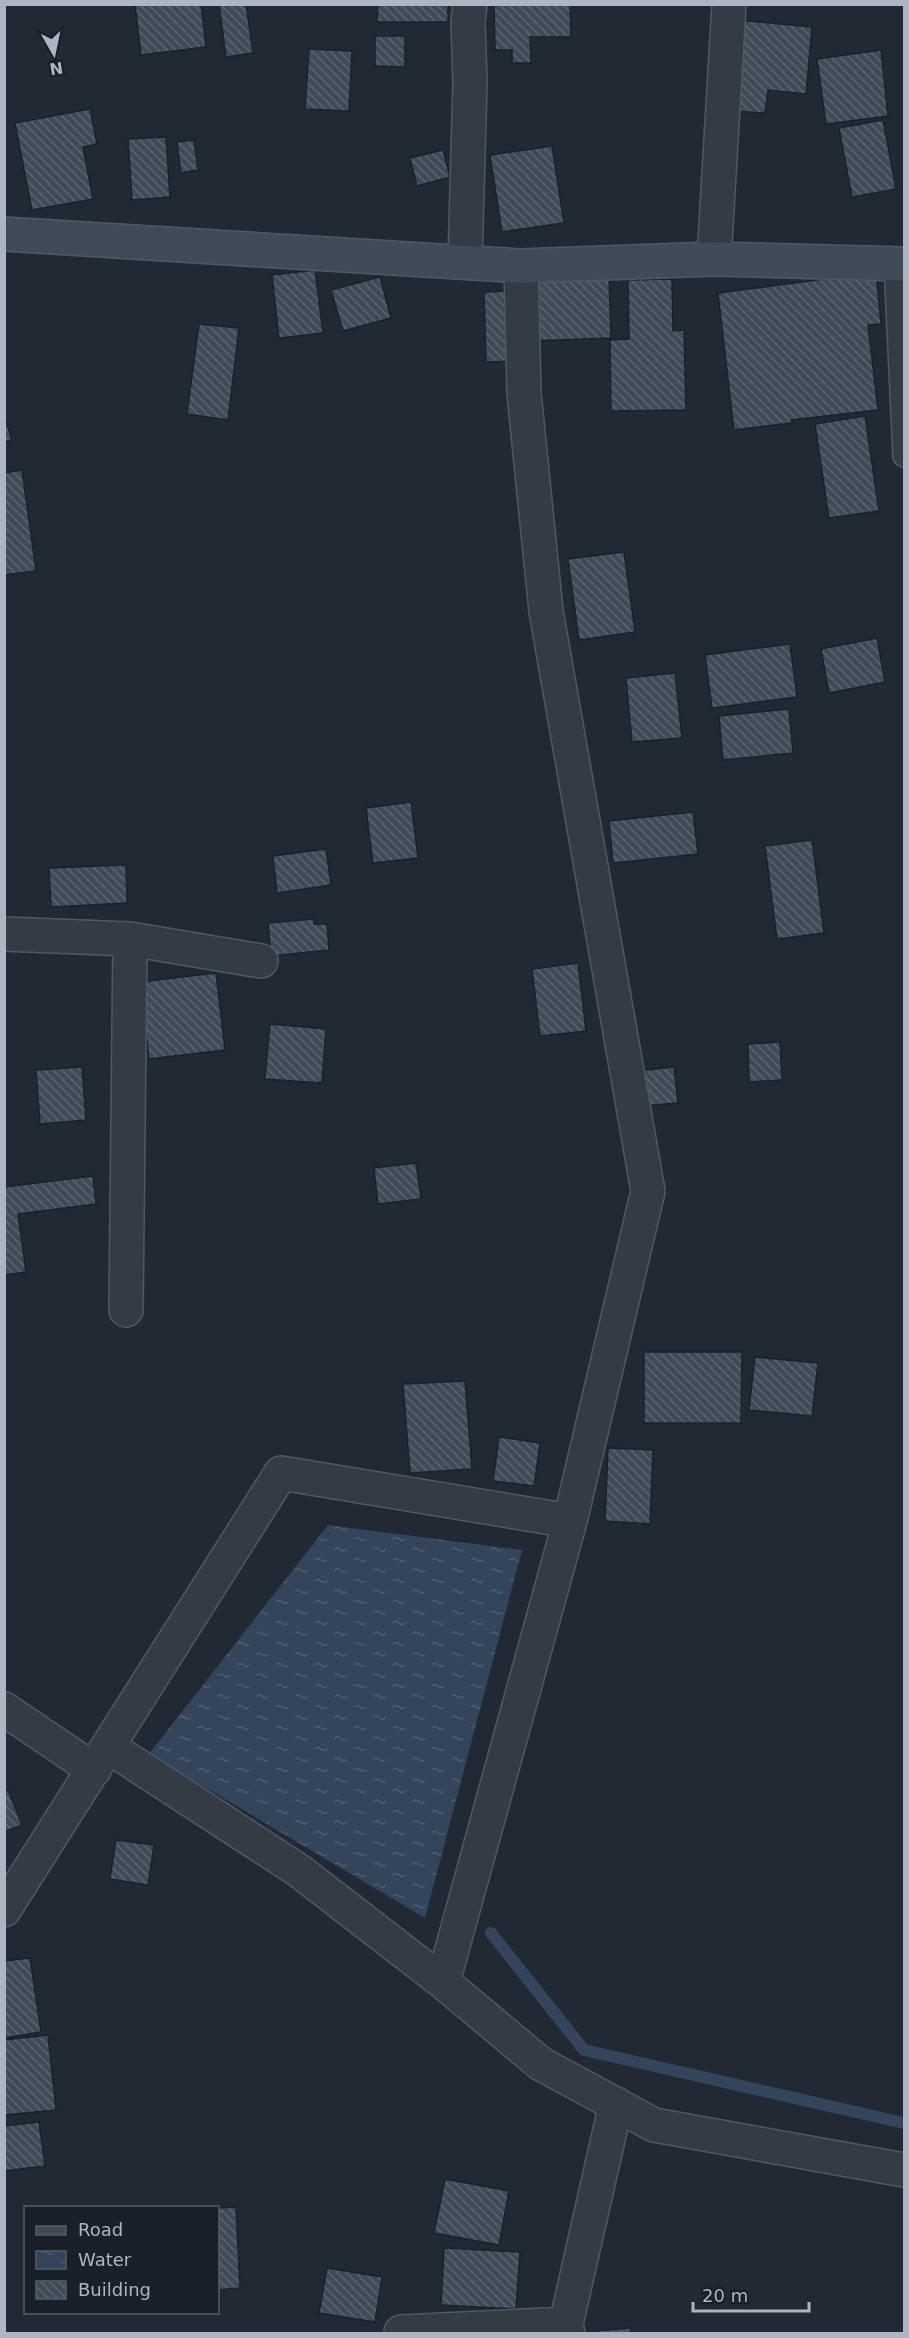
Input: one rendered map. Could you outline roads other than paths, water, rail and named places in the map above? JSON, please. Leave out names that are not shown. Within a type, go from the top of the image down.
[{"type":"street","points":[[465,262],[470,4]]},
{"type":"street","points":[[714,259],[729,4]]},
{"type":"street","points":[[4,234],[520,266],[714,259],[900,263]]},
{"type":"street","points":[[442,1982],[570,1521],[648,1191],[546,611],[524,393],[520,266]]},
{"type":"street","points":[[4,934],[130,939],[261,960]]},
{"type":"street","points":[[126,1310],[130,939]]},
{"type":"street","points":[[4,1910],[281,1473],[570,1521]]},
{"type":"street","points":[[4,1709],[102,1758],[298,1870],[442,1982],[541,2064],[654,2125],[904,2170]]},
{"type":"street","points":[[401,2332],[567,2329],[616,2104]]},
{"type":"lane","points":[[900,263],[904,456]]},
{"type":"water","points":[[328,1525],[522,1550],[425,1918],[149,1754]]},
{"type":"waterway","points":[[491,1933],[584,2050],[904,2123]]}]
